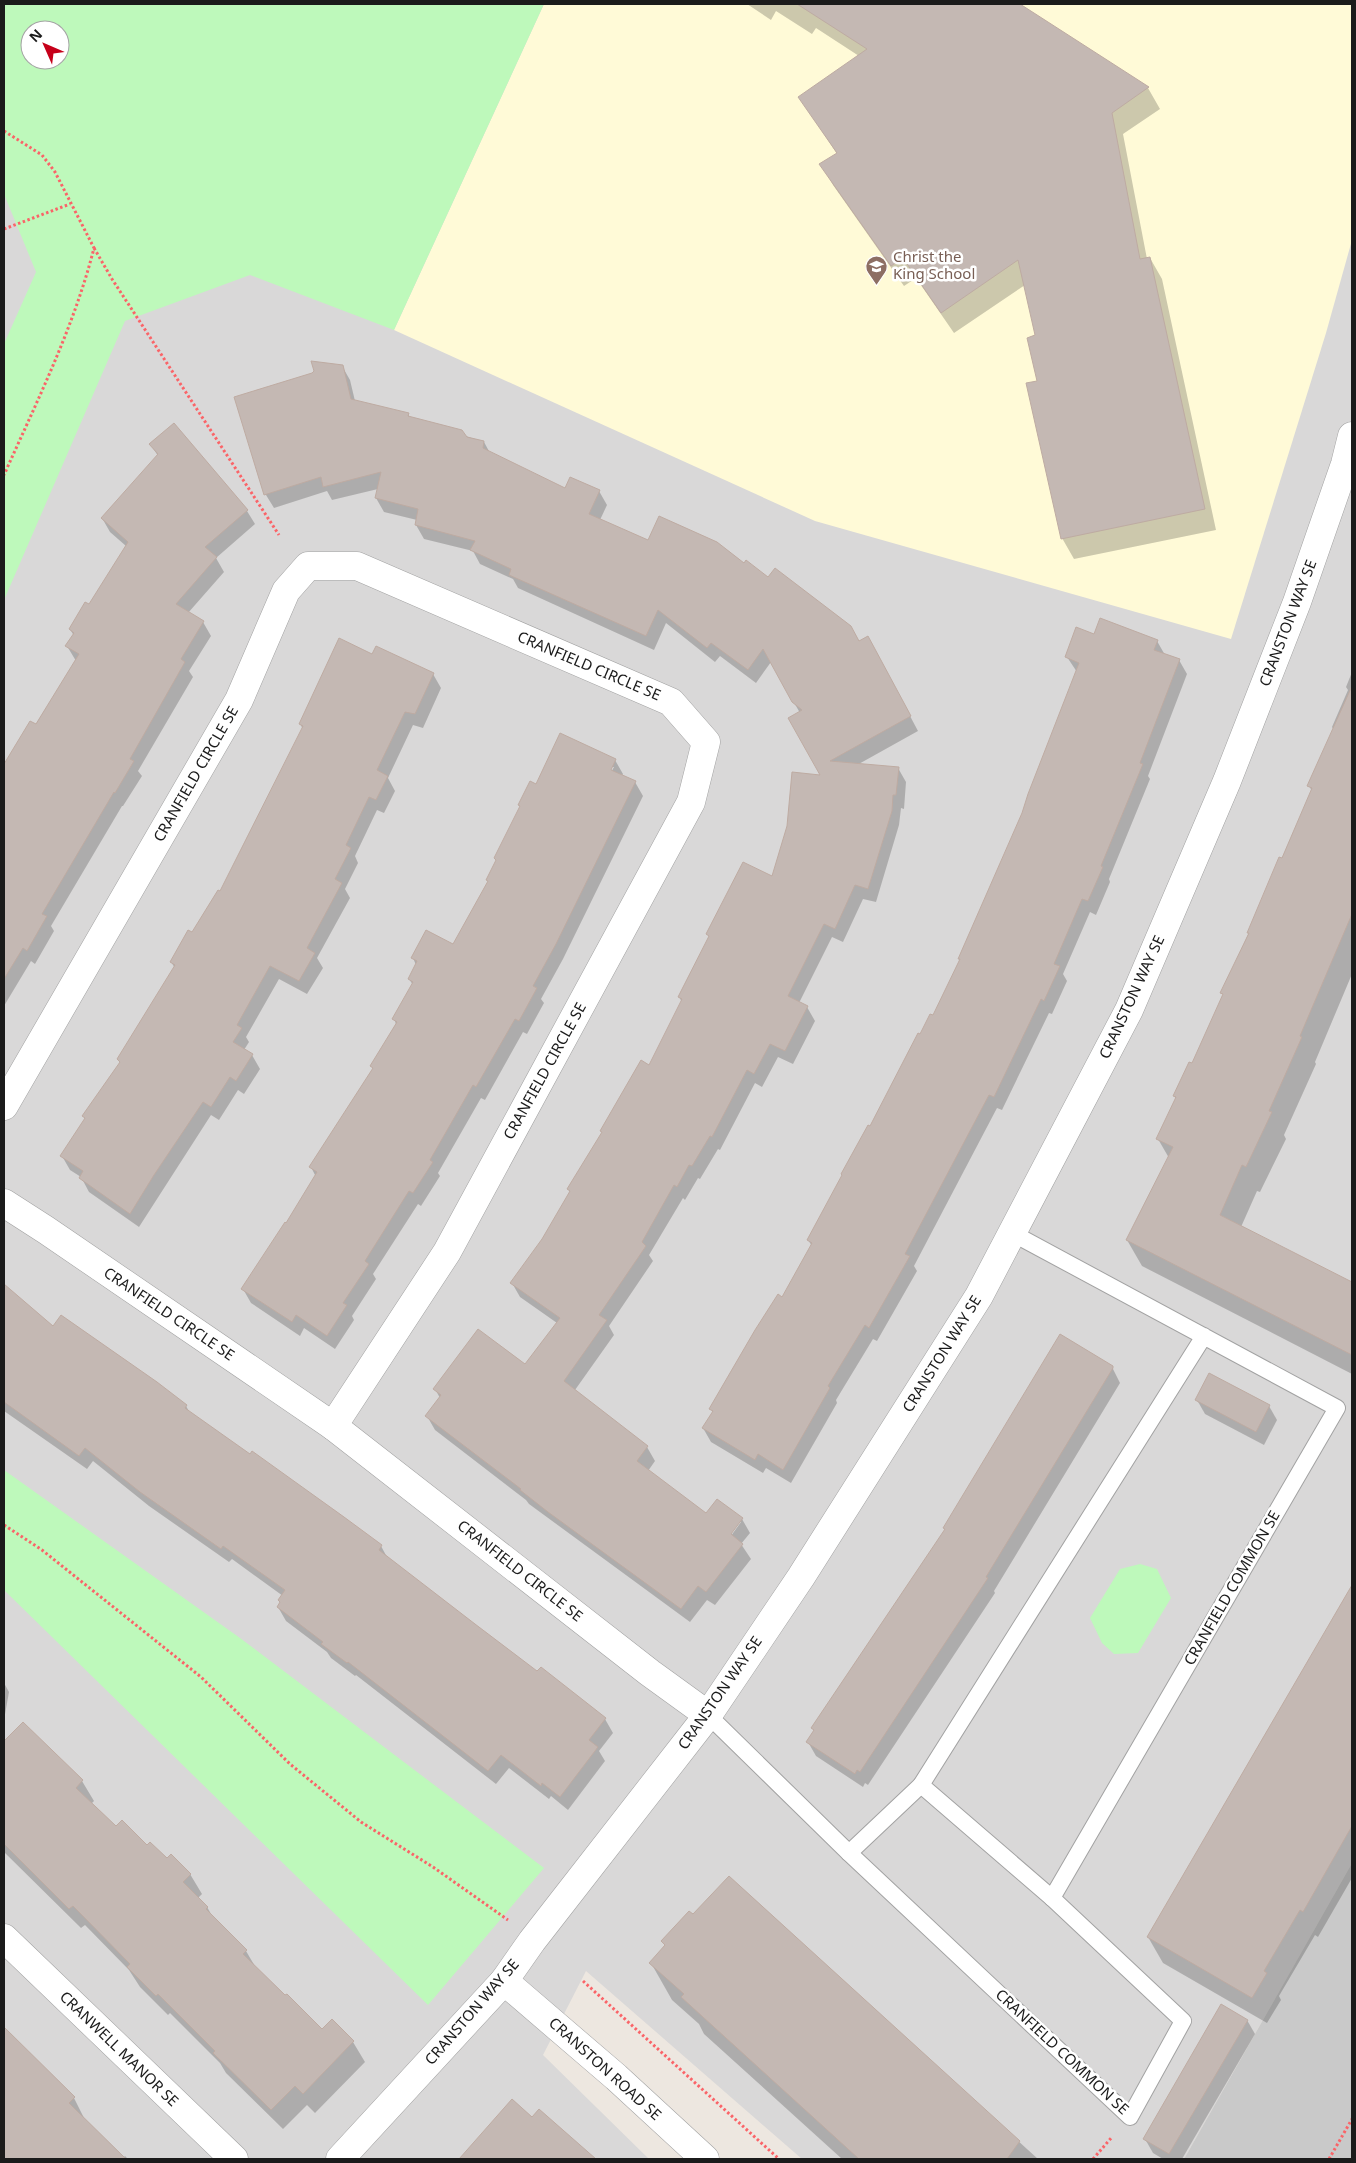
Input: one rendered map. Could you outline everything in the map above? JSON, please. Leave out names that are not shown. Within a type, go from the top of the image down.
[{"type":"street","name":"CRANSTON WAY SE","points":[[340,2159],[504,1981],[532,1941],[708,1714],[800,1577],[979,1296],[1129,1010],[1234,763],[1297,602],[1348,465],[1352,436]]},
{"type":"street","name":"CRANFIELD CIRCLE SE","points":[[4,1106],[239,700],[286,591],[308,566],[357,566],[671,702],[706,742],[691,802],[447,1252],[333,1426]]},
{"type":"street","name":"CRANFIELD CIRCLE SE","points":[[4,1203],[333,1426],[650,1673],[708,1714]]},
{"type":"street","name":"CRANWELL MANOR SE","points":[[4,1938],[234,2159]]},
{"type":"street","name":"CRANSTON ROAD SE","points":[[504,1981],[616,2077],[705,2159]]},
{"type":"lane","name":"CRANFIELD COMMON SE","points":[[1012,1233],[1336,1408],[1052,1898]]},
{"type":"lane","points":[[849,1853],[920,1785],[1204,1336]]},
{"type":"lane","name":"CRANFIELD COMMON SE","points":[[708,1714],[849,1853],[1130,2118],[1183,2021],[1052,1898],[920,1785]]},
{"type":"path","points":[[4,131],[42,155],[55,172],[70,204],[112,279],[278,535]]},
{"type":"path","points":[[4,229],[70,204]]},
{"type":"path","points":[[4,475],[61,348],[94,248]]},
{"type":"path","points":[[4,1524],[42,1550],[201,1677],[290,1764],[361,1822],[433,1867],[510,1922]]},
{"type":"path","points":[[583,1981],[779,2159]]},
{"type":"path","points":[[1329,2159],[1352,2119]]},
{"type":"shaded area","points":[[4,4],[1352,4],[1352,1863],[1184,2159],[802,2159],[586,1971],[543,2055],[649,2159],[4,2159]]},
{"type":"shaded area","name":"Christ the King School","points":[[544,4],[1352,4],[1352,240],[1326,333],[1231,639],[815,521],[394,330]]},
{"type":"shaded area","points":[[1352,1863],[1352,2159],[1184,2159]]},
{"type":"green space","points":[[4,4],[544,4],[394,330],[250,275],[125,321],[4,600],[4,344],[36,272],[4,194]]},
{"type":"green space","points":[[4,1470],[240,1638],[544,1868],[428,2005],[4,1590]]},
{"type":"green space","points":[[1140,1564],[1157,1569],[1171,1598],[1138,1653],[1114,1654],[1102,1643],[1090,1618],[1120,1569]]},
{"type":"building","points":[[797,4],[1020,4],[1149,87],[1112,113],[1140,259],[1150,257],[1205,509],[1061,539],[1026,383],[1037,381],[1027,338],[1035,335],[1018,260],[941,313],[903,258],[891,266],[819,164],[837,153],[798,97],[867,49]]},
{"type":"building","points":[[311,361],[343,365],[351,399],[409,413],[408,416],[462,430],[467,437],[484,441],[483,448],[565,488],[570,477],[600,490],[589,514],[648,540],[659,516],[717,542],[744,563],[746,560],[768,577],[775,568],[851,626],[859,641],[868,636],[911,716],[830,761],[899,767],[896,795],[893,795],[892,811],[868,889],[855,885],[835,929],[824,924],[788,996],[808,1006],[785,1051],[770,1044],[754,1074],[747,1070],[712,1137],[710,1136],[692,1166],[689,1165],[677,1187],[674,1185],[642,1242],[646,1246],[599,1315],[607,1320],[564,1381],[648,1446],[637,1461],[706,1513],[717,1499],[743,1518],[731,1534],[743,1544],[706,1592],[698,1586],[681,1609],[548,1512],[521,1489],[425,1416],[441,1395],[433,1389],[478,1329],[525,1364],[560,1318],[510,1283],[542,1239],[570,1191],[567,1189],[602,1132],[600,1131],[641,1060],[649,1065],[682,999],[678,997],[709,936],[706,934],[743,862],[772,876],[787,826],[792,772],[820,775],[788,718],[802,710],[792,702],[763,649],[748,670],[711,643],[707,648],[658,610],[646,636],[509,575],[511,569],[470,550],[475,541],[415,525],[418,509],[375,498],[381,472],[323,487],[321,477],[264,495],[234,397],[312,373],[314,371]]},
{"type":"building","points":[[174,423],[248,510],[205,547],[217,557],[176,604],[204,621],[181,659],[185,662],[130,759],[134,761],[42,914],[47,916],[27,951],[23,948],[4,979],[4,764],[30,721],[36,724],[79,654],[65,646],[74,633],[69,629],[85,602],[89,604],[128,542],[101,518],[158,454],[149,444]]},
{"type":"building","points":[[1100,618],[1158,640],[1154,650],[1180,659],[1140,763],[1143,764],[1101,866],[1103,867],[1088,901],[1082,899],[1054,964],[1060,966],[1044,1001],[1041,999],[994,1097],[989,1095],[905,1254],[910,1256],[869,1328],[865,1325],[828,1386],[830,1388],[783,1470],[758,1454],[755,1460],[702,1428],[713,1411],[709,1409],[778,1294],[782,1297],[812,1243],[807,1240],[841,1174],[868,1125],[870,1126],[918,1033],[920,1034],[930,1014],[933,1015],[960,959],[958,959],[1022,813],[1079,663],[1065,657],[1076,627],[1094,634]]},
{"type":"building","points":[[339,638],[372,654],[376,646],[434,673],[415,714],[405,712],[377,770],[388,776],[376,800],[369,797],[346,845],[351,848],[335,879],[342,883],[307,948],[315,953],[299,981],[270,966],[237,1025],[242,1028],[233,1042],[253,1054],[236,1081],[230,1077],[211,1107],[203,1102],[130,1214],[79,1178],[83,1171],[60,1156],[85,1118],[82,1116],[120,1062],[117,1059],[175,965],[170,962],[188,930],[192,932],[218,890],[220,891],[303,726],[299,724]]},
{"type":"building","points":[[1352,686],[1352,914],[1300,1036],[1302,1037],[1269,1111],[1272,1112],[1246,1167],[1242,1165],[1220,1215],[1352,1282],[1352,1355],[1126,1240],[1173,1147],[1156,1139],[1176,1097],[1173,1096],[1189,1062],[1192,1063],[1223,994],[1220,993],[1249,933],[1247,933],[1279,857],[1282,858],[1312,788],[1307,786]]},
{"type":"building","points":[[560,733],[616,759],[611,770],[636,781],[556,944],[533,986],[537,988],[519,1021],[515,1019],[476,1087],[473,1085],[430,1160],[433,1162],[413,1193],[409,1191],[365,1261],[369,1264],[343,1303],[347,1305],[327,1336],[296,1315],[292,1322],[241,1289],[286,1223],[317,1172],[309,1167],[373,1068],[370,1066],[397,1022],[392,1019],[413,982],[408,979],[417,961],[411,958],[426,930],[453,944],[488,881],[486,880],[496,860],[494,858],[520,806],[518,805],[530,781],[536,784]]},
{"type":"building","points":[[4,1284],[53,1326],[61,1315],[157,1382],[187,1405],[185,1408],[250,1454],[252,1451],[382,1545],[379,1550],[537,1671],[541,1667],[606,1718],[589,1740],[598,1747],[560,1797],[542,1783],[541,1786],[501,1755],[488,1771],[348,1662],[321,1644],[323,1642],[277,1607],[280,1602],[278,1600],[285,1590],[223,1546],[221,1549],[140,1492],[85,1448],[79,1456],[4,1402]]},
{"type":"building","points":[[1060,1334],[1113,1366],[1113,1368],[986,1577],[988,1578],[860,1772],[857,1770],[855,1774],[806,1742],[814,1730],[811,1728],[945,1529],[943,1528]]},
{"type":"building","points":[[1209,1373],[1270,1405],[1256,1432],[1195,1400]]},
{"type":"building","points":[[1352,1585],[1352,1826],[1303,1912],[1300,1910],[1264,1971],[1267,1973],[1252,1998],[1147,1937]]},
{"type":"building","points":[[23,1722],[83,1780],[76,1788],[116,1826],[122,1820],[147,1845],[150,1842],[167,1858],[171,1854],[191,1874],[183,1882],[208,1907],[206,1909],[247,1950],[243,1954],[285,1995],[287,1994],[322,2029],[332,2019],[354,2041],[303,2094],[295,2086],[271,2110],[213,2053],[215,2051],[158,1994],[156,1996],[127,1967],[130,1964],[73,1906],[69,1909],[4,1844],[4,1741]]},
{"type":"building","points":[[729,1876],[1020,2141],[1007,2159],[859,2159],[681,1997],[684,1994],[649,1963],[665,1945],[661,1941],[689,1911],[693,1914]]},
{"type":"building","points":[[1221,2004],[1248,2020],[1169,2154],[1143,2139]]},
{"type":"building","points":[[4,2027],[75,2097],[69,2103],[126,2159],[4,2159]]},
{"type":"building","points":[[512,2099],[532,2117],[539,2109],[596,2159],[459,2159]]},
{"type":"place","name":"Christ the King School","points":[[877,285]]}]
